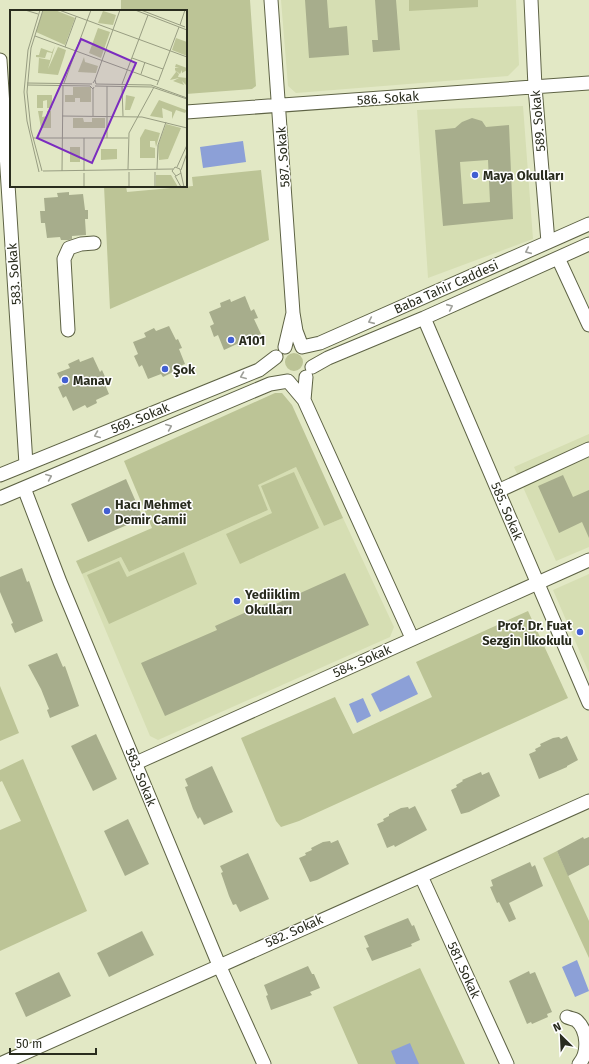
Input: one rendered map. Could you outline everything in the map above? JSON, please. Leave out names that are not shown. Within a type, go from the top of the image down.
[{"type":"street","name":"587. Sokak","points":[[271,0],[293,313]]},
{"type":"street","name":"589. Sokak","points":[[531,0],[535,87],[548,242]]},
{"type":"street","name":"583. Sokak","points":[[0,60],[26,464]]},
{"type":"street","name":"586. Sokak","points":[[187,112],[589,83]]},
{"type":"street","name":"Baba Tahir Caddesi","points":[[302,347],[320,343],[589,224]]},
{"type":"street","points":[[68,330],[64,259],[69,248],[81,244],[94,243]]},
{"type":"street","name":"Baba Tahir Caddesi","points":[[309,372],[328,358],[424,318],[589,244]]},
{"type":"street","points":[[558,258],[589,325]]},
{"type":"street","points":[[293,313],[296,330],[302,347],[310,356],[304,400]]},
{"type":"street","points":[[293,313],[280,352],[275,362],[278,374],[288,381],[304,400],[412,638]]},
{"type":"street","name":"585. Sokak","points":[[424,318],[589,704]]},
{"type":"street","points":[[280,352],[290,346],[302,347]]},
{"type":"street","name":"569. Sokak","points":[[0,475],[259,370],[280,352]]},
{"type":"street","points":[[0,498],[270,384],[288,381],[295,382],[309,372]]},
{"type":"street","points":[[498,491],[589,449]]},
{"type":"street","name":"583. Sokak","points":[[24,488],[60,582],[219,965],[264,1064]]},
{"type":"street","name":"584. Sokak","points":[[136,763],[412,638],[538,584],[589,560]]},
{"type":"street","name":"582. Sokak","points":[[0,1064],[589,801]]},
{"type":"street","name":"581. Sokak","points":[[420,876],[507,1064]]},
{"type":"street","points":[[567,1017],[576,1020],[582,1030],[586,1042],[586,1056],[579,1064]]},
{"type":"shaded area","points":[[121,0],[250,0],[256,86],[252,89],[187,94],[187,10],[121,10]]},
{"type":"shaded area","points":[[281,0],[516,0],[519,65],[508,76],[296,93],[288,86]]},
{"type":"shaded area","points":[[409,0],[478,0],[478,7],[409,11]]},
{"type":"shaded area","name":"Maya Okulları","points":[[523,106],[533,239],[428,278],[417,110]]},
{"type":"shaded area","points":[[261,170],[269,240],[110,309],[104,187],[126,187],[127,192],[187,187],[193,186],[192,177]]},
{"type":"shaded area","points":[[290,353],[298,353],[303,358],[301,369],[298,371],[290,371],[285,366],[285,358]]},
{"type":"shaded area","points":[[275,393],[282,393],[292,405],[343,518],[324,526],[296,467],[258,485],[268,510],[129,572],[121,557],[82,574],[76,561],[152,528],[124,461]]},
{"type":"shaded area","points":[[589,434],[589,547],[556,561],[514,467]]},
{"type":"shaded area","name":"Yediiklim Okulları","points":[[296,467],[324,526],[343,518],[394,627],[390,637],[158,740],[150,736],[82,574],[121,557],[129,572],[268,510],[257,485]]},
{"type":"shaded area","points":[[294,472],[319,528],[240,564],[226,534],[272,513],[261,486]]},
{"type":"shaded area","points":[[184,552],[197,584],[109,624],[87,575],[119,561],[127,577]]},
{"type":"shaded area","name":"Prof. Dr. Fuat Sezgin İlkokulu","points":[[589,574],[589,673],[553,590]]},
{"type":"shaded area","points":[[528,611],[568,698],[299,821],[281,827],[276,821],[241,738],[335,697],[353,734],[432,697],[416,662]]},
{"type":"shaded area","points":[[0,686],[19,733],[0,741]]},
{"type":"shaded area","points":[[23,759],[87,911],[0,951],[0,830],[21,821],[2,781],[0,782],[0,770]]},
{"type":"shaded area","points":[[557,851],[589,921],[589,958],[543,858]]},
{"type":"shaded area","points":[[420,968],[465,1064],[358,1064],[333,1007]]},
{"type":"water","points":[[243,141],[246,162],[203,168],[200,147]]},
{"type":"water","points":[[409,675],[418,694],[380,712],[371,694]]},
{"type":"water","points":[[363,698],[371,716],[357,723],[349,704]]},
{"type":"water","points":[[577,960],[589,991],[575,997],[562,967]]},
{"type":"water","points":[[410,1043],[419,1064],[396,1064],[391,1051]]},
{"type":"building","points":[[305,0],[327,0],[329,28],[347,26],[349,55],[309,58]]},
{"type":"building","points":[[375,0],[396,0],[400,50],[373,52],[372,40],[378,40]]},
{"type":"building","points":[[472,118],[482,121],[486,127],[509,125],[513,219],[443,226],[435,130],[455,128],[462,122]],"holes":[[[488,160],[490,202],[463,204],[460,162]]]},
{"type":"building","points":[[69,192],[69,195],[83,194],[85,210],[88,210],[88,219],[85,219],[86,235],[72,236],[72,239],[69,240],[61,240],[60,237],[47,238],[45,223],[41,223],[40,211],[45,211],[44,198],[58,197],[57,193]]},
{"type":"building","points":[[245,296],[251,311],[254,309],[258,318],[254,319],[261,334],[247,339],[249,342],[238,347],[237,344],[224,350],[218,335],[214,337],[210,326],[214,324],[209,312],[221,307],[220,303],[230,299],[231,302]]},
{"type":"building","points":[[169,326],[182,348],[179,349],[185,364],[172,369],[173,372],[163,377],[161,374],[148,379],[142,365],[139,367],[134,356],[138,354],[133,342],[146,337],[144,333],[154,328],[156,331]]},
{"type":"building","points":[[93,357],[100,372],[102,370],[106,379],[103,380],[109,394],[96,400],[97,403],[87,408],[85,405],[73,411],[66,396],[63,398],[58,387],[63,385],[57,373],[70,368],[68,364],[79,359],[80,362]]},
{"type":"building","points":[[563,475],[573,497],[589,490],[589,538],[582,522],[559,533],[538,486]]},
{"type":"building","name":"Hacı Mehmet Demir Camii","points":[[126,479],[143,518],[88,542],[71,504]]},
{"type":"building","points":[[22,568],[27,582],[29,581],[43,621],[15,633],[11,624],[13,623],[0,592],[0,577]]},
{"type":"building","points":[[345,573],[369,625],[165,716],[141,663],[217,630],[215,626],[267,603],[269,607]]},
{"type":"building","points":[[57,653],[63,667],[65,666],[79,706],[50,718],[47,710],[49,709],[41,689],[28,665]]},
{"type":"building","points":[[96,734],[117,779],[93,791],[71,746]]},
{"type":"building","points":[[567,736],[578,760],[567,767],[539,779],[529,754],[536,751],[535,749],[541,746],[540,744],[553,738],[559,737],[561,739]]},
{"type":"building","points":[[212,766],[233,812],[204,825],[200,817],[198,819],[193,809],[185,787],[188,786],[185,779]]},
{"type":"building","points":[[481,772],[482,775],[489,772],[500,796],[469,812],[461,814],[451,790],[457,787],[456,785],[463,781],[462,780]]},
{"type":"building","points":[[415,806],[427,830],[395,847],[394,845],[387,848],[377,824],[384,821],[383,819],[389,816],[389,814],[401,808],[408,807],[409,809]]},
{"type":"building","points":[[128,819],[149,864],[125,876],[104,831]]},
{"type":"building","points":[[583,837],[584,839],[589,837],[589,865],[568,876],[557,851]]},
{"type":"building","points":[[338,840],[349,864],[310,882],[299,858],[312,850],[311,848],[323,842],[330,841],[331,843]]},
{"type":"building","points":[[248,853],[269,899],[240,912],[236,904],[233,905],[229,896],[220,866]]},
{"type":"building","points":[[530,862],[532,867],[535,865],[543,886],[509,903],[516,919],[509,922],[499,902],[497,903],[490,887],[493,886],[491,880]]},
{"type":"building","points":[[408,918],[412,926],[414,925],[420,940],[411,944],[412,946],[372,961],[366,948],[369,947],[364,936]]},
{"type":"building","points":[[142,931],[154,955],[109,977],[97,953]]},
{"type":"building","points":[[308,966],[312,974],[314,974],[320,988],[310,992],[312,995],[271,1010],[264,985]]},
{"type":"building","points":[[529,971],[530,974],[535,972],[552,1012],[547,1014],[548,1017],[532,1024],[531,1022],[527,1024],[509,981]]},
{"type":"building","points":[[59,972],[71,996],[26,1017],[15,993]]},
{"type":"place","name":"Maya Okulları","points":[[475,175]]},
{"type":"place","name":"A101","points":[[231,340]]},
{"type":"place","name":"Şok","points":[[165,369]]},
{"type":"place","name":"Manav","points":[[65,380]]},
{"type":"place","name":"Hacı Mehmet Demir Camii","points":[[107,511]]},
{"type":"place","name":"Yediiklim Okulları","points":[[237,601]]},
{"type":"place","name":"Prof. Dr. Fuat Sezgin İlkokulu","points":[[580,632]]}]
